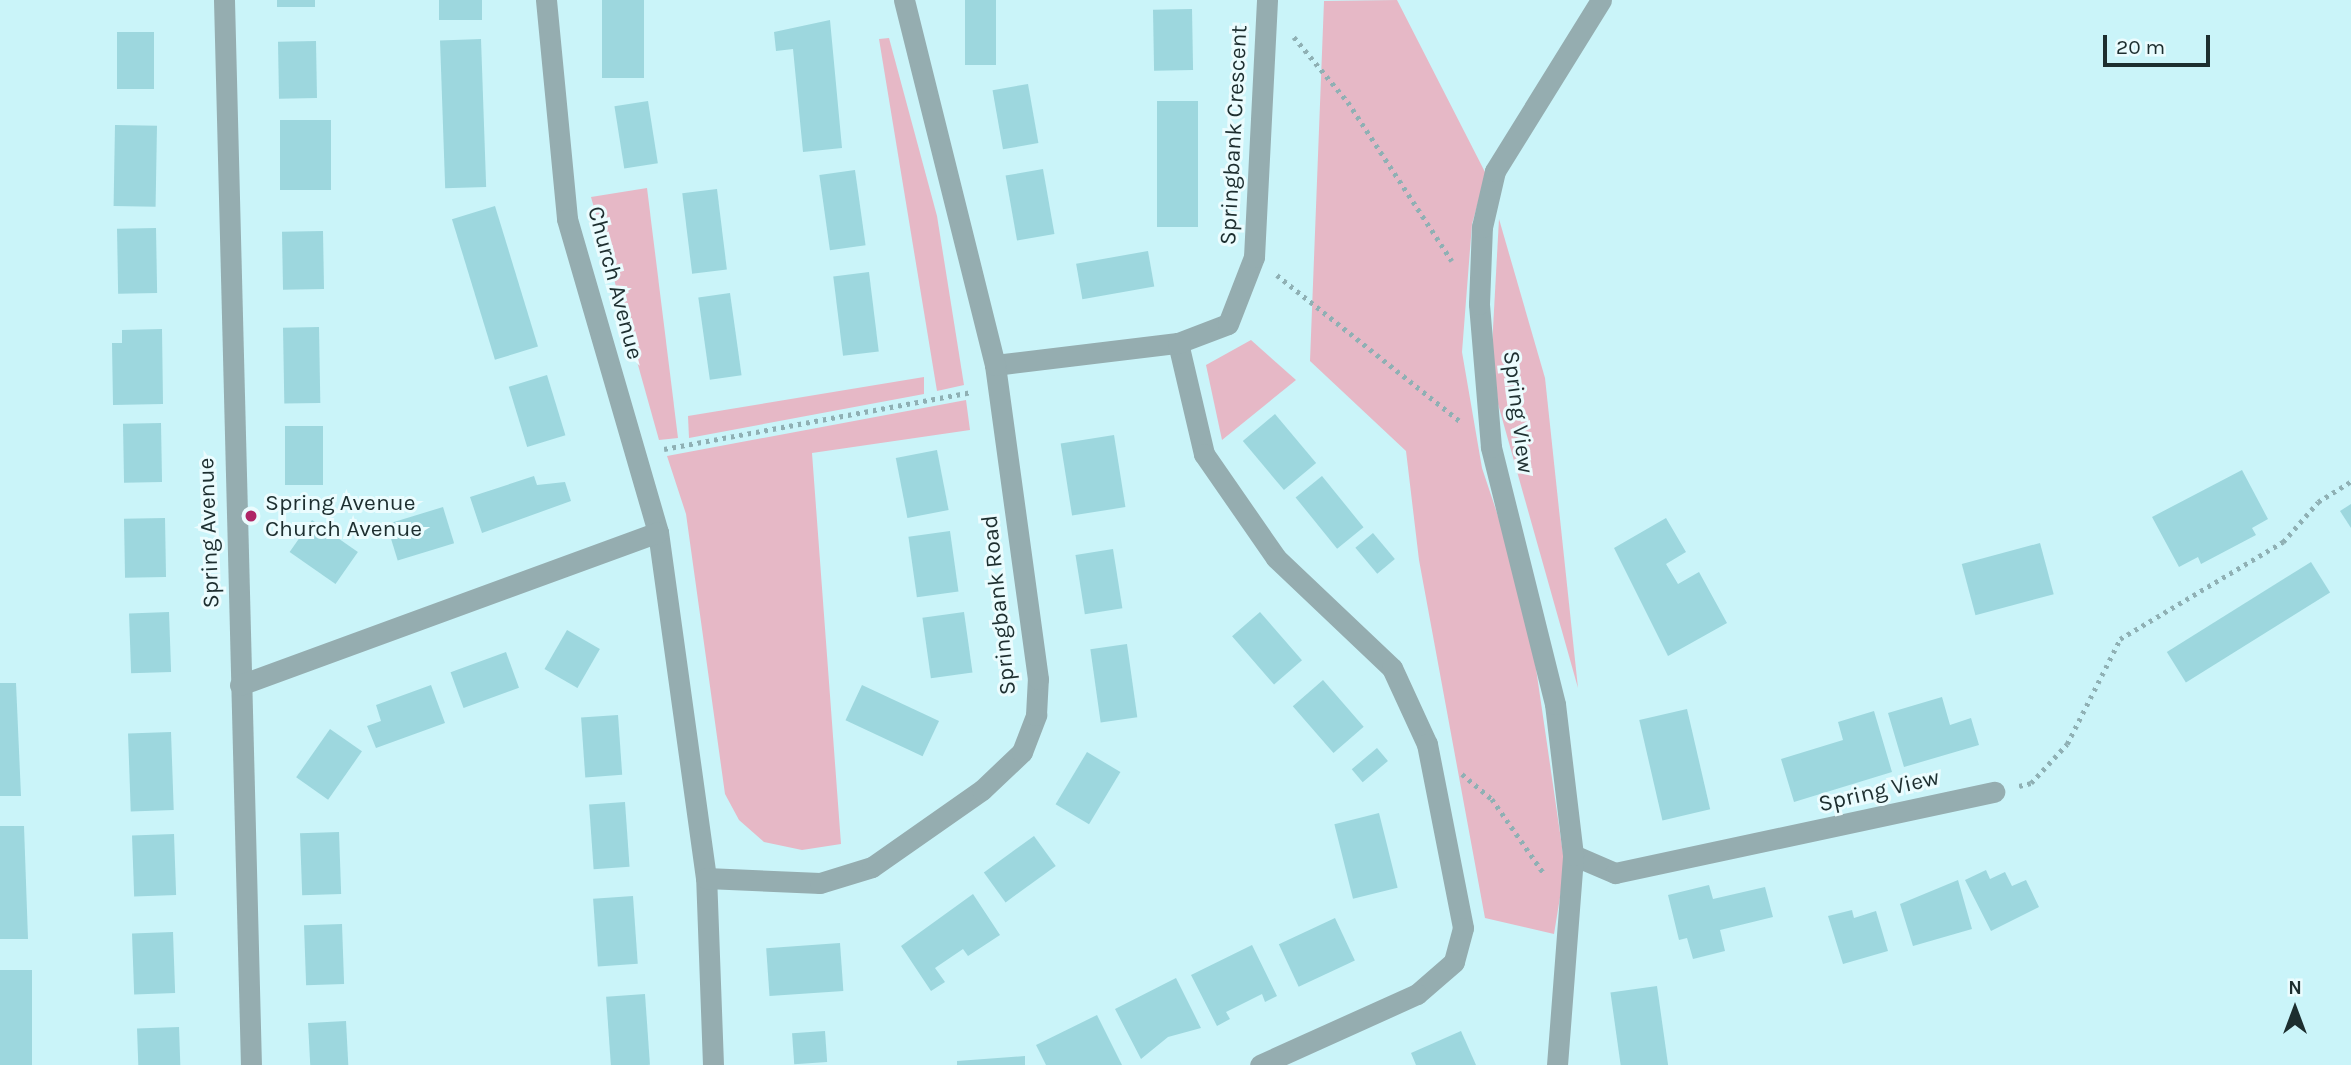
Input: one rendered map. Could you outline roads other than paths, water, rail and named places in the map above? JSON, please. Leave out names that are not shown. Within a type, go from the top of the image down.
[{"type":"street","name":"Spring Avenue","points":[[224,0],[251,1065]]},
{"type":"street","name":"Church Avenue","points":[[547,0],[567,219],[658,532],[706,878]]},
{"type":"street","name":"Springbank Road","points":[[706,878],[820,883],[872,867],[982,790],[1022,752],[1036,715],[1038,679],[995,365],[904,0]]},
{"type":"street","name":"Spring View","points":[[1557,1065],[1573,855],[1555,704],[1491,447],[1479,304],[1482,227],[1495,171],[1601,0]]},
{"type":"street","name":"Springbank Crescent","points":[[995,365],[1178,343],[1228,324],[1254,257],[1266,2]]},
{"type":"street","points":[[1178,343],[1204,454],[1276,558],[1392,668],[1427,744],[1463,928],[1454,962],[1417,994],[1269,1063]]},
{"type":"street","points":[[240,685],[658,532]]},
{"type":"street","name":"Spring View","points":[[1573,855],[1615,873],[1994,792]]},
{"type":"street","points":[[706,878],[713,1065]]},
{"type":"place","name":"Spring Avenue Church Avenue","points":[[251,516]]}]
